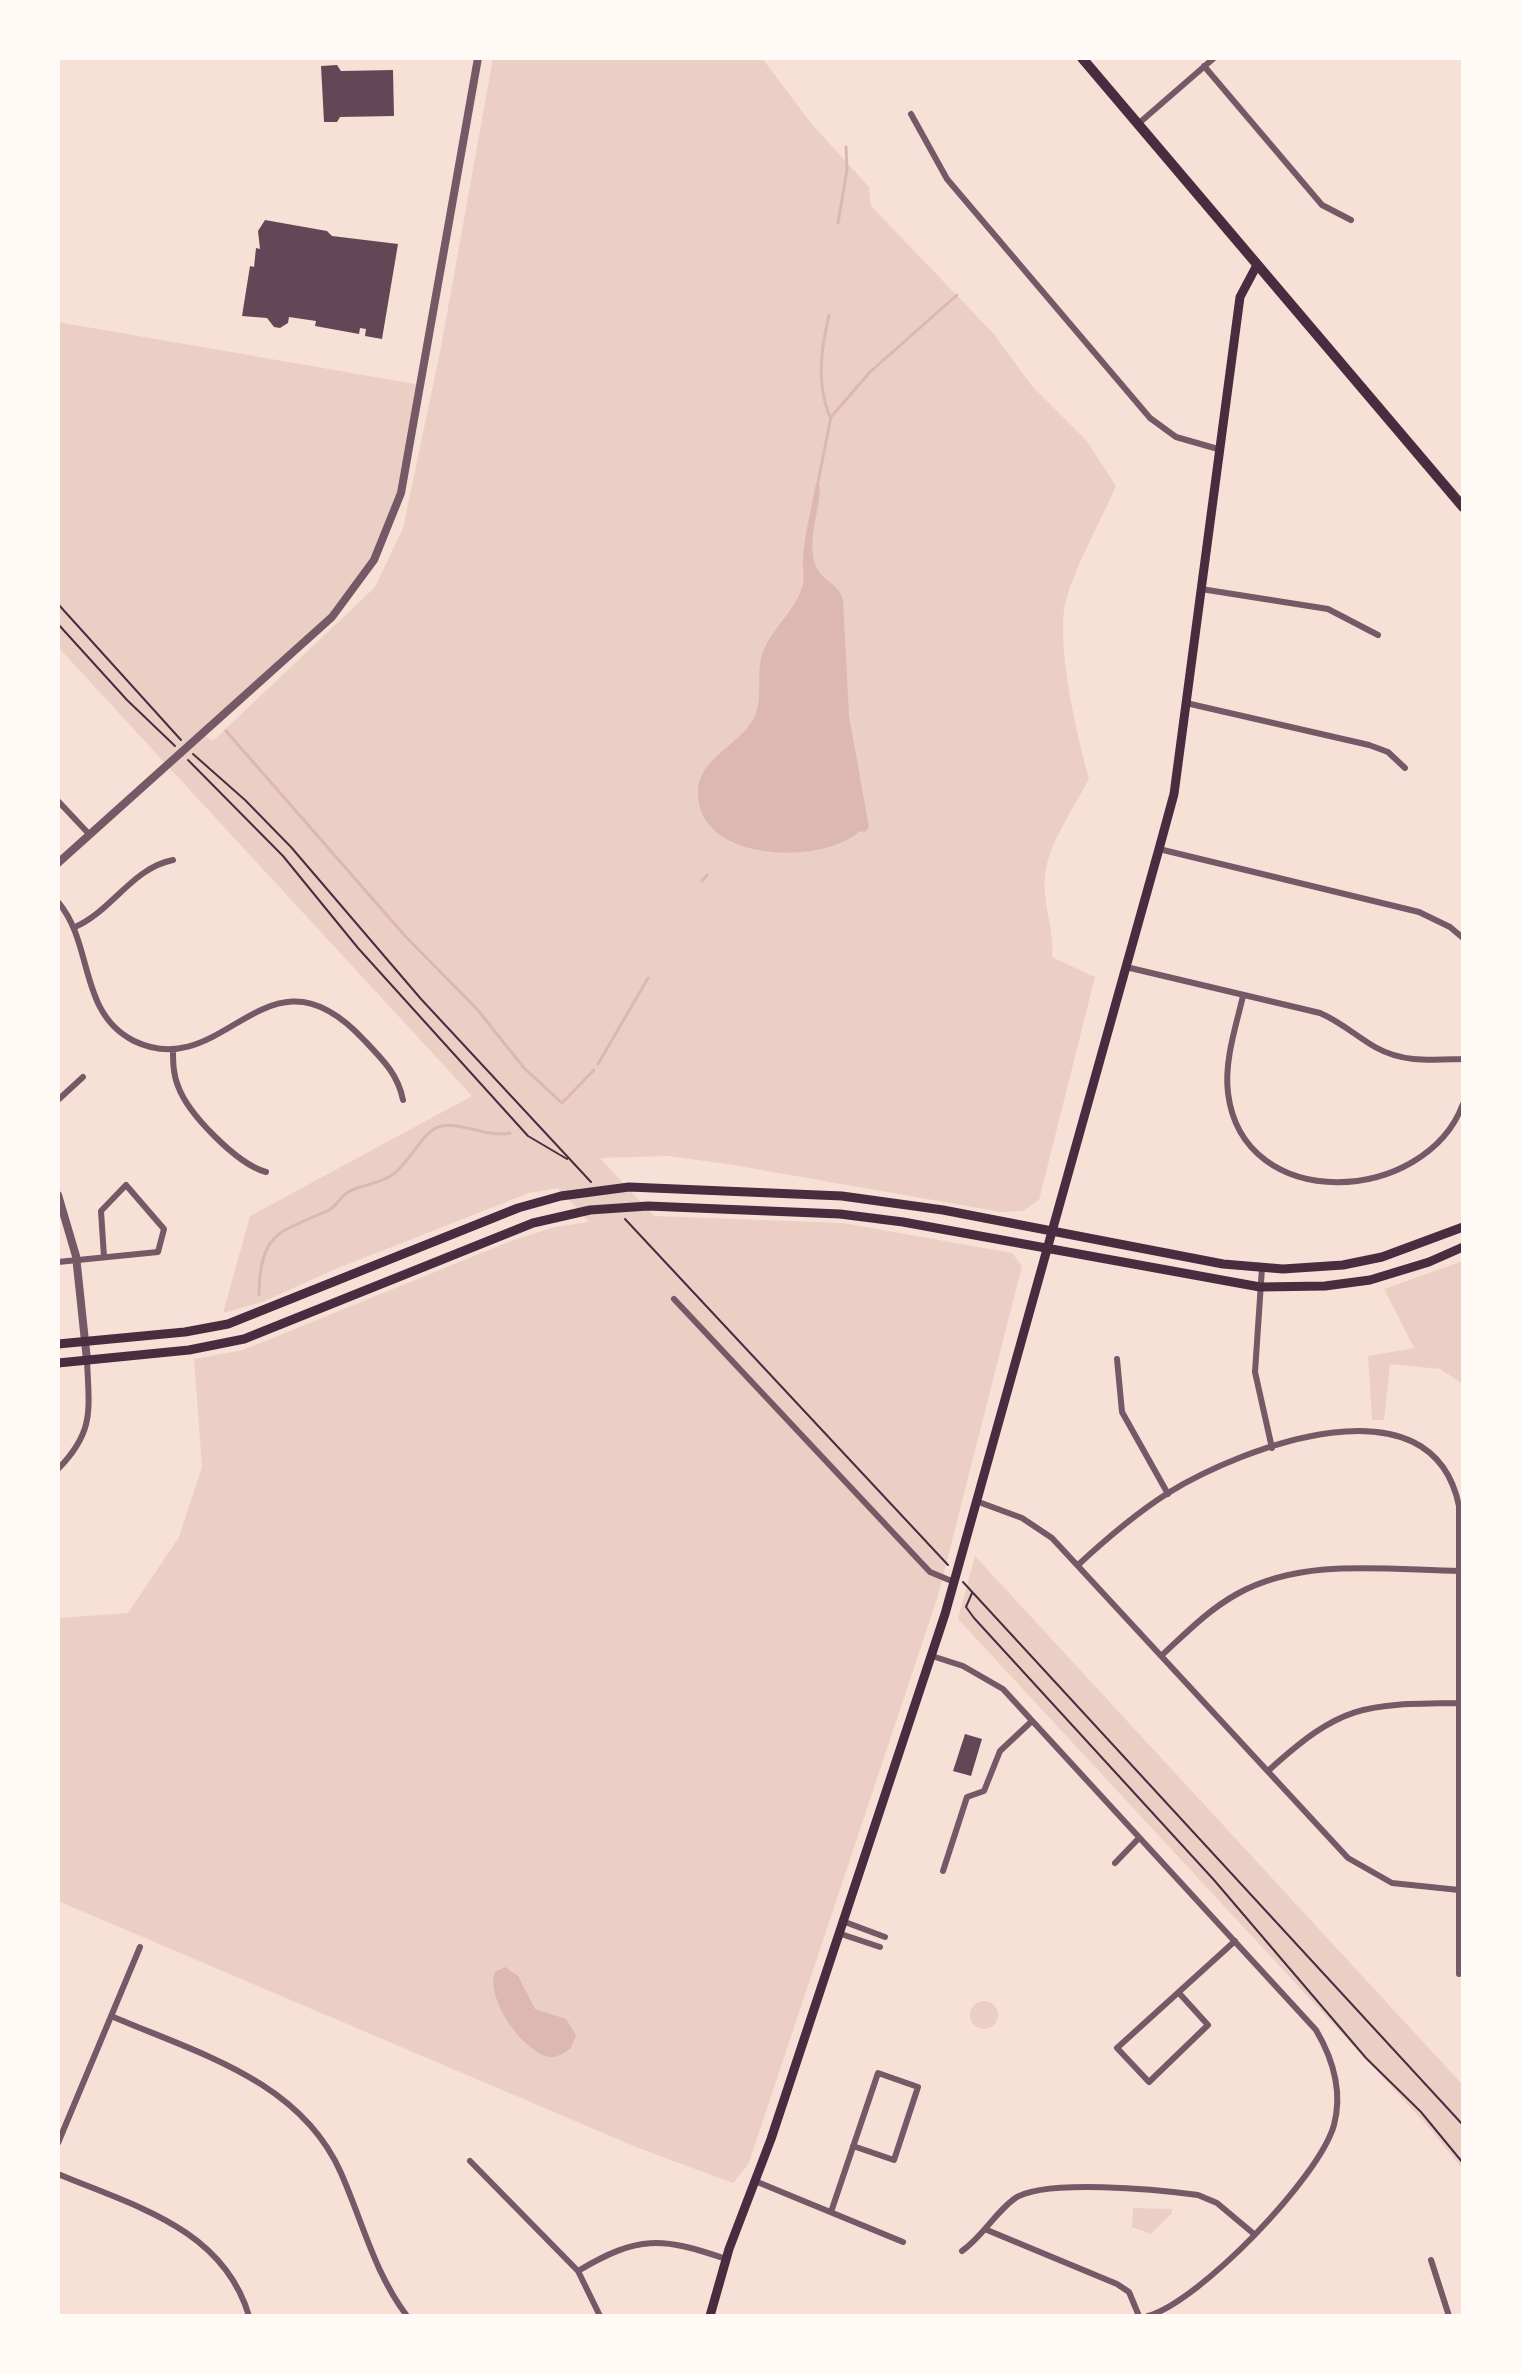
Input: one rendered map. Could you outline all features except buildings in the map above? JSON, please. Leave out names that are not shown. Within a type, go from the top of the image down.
[{"type":"main road","points":[[1082,58],[1257,265],[1459,493],[1463,507]]},
{"type":"main road","points":[[710,2316],[726,2259],[841,1934],[932,1656],[1174,794],[1240,297],[1257,265]]},
{"type":"main road","points":[[58,1344],[185,1332],[237,1321],[518,1208],[588,1191],[666,1187],[842,1196],[943,1210],[1050,1232],[1262,1268],[1323,1267],[1363,1261],[1401,1252],[1463,1227]]},
{"type":"main road","points":[[58,1363],[207,1347],[244,1339],[533,1223],[590,1210],[648,1206],[840,1214],[903,1222],[1260,1287],[1325,1286],[1370,1280],[1429,1262],[1463,1247]]},
{"type":"street","points":[[58,863],[341,607],[374,560],[394,517],[421,385],[478,58]]},
{"type":"street","points":[[1137,124],[1214,58]]},
{"type":"street","points":[[1204,66],[1322,205],[1351,220]]},
{"type":"street","points":[[911,114],[947,179],[1150,418],[1176,437],[1218,449]]},
{"type":"street","points":[[1201,589],[1320,607],[1346,615],[1378,635]]},
{"type":"street","points":[[1186,703],[1376,747],[1405,768]]},
{"type":"street","points":[[58,801],[89,834]]},
{"type":"street","points":[[1159,849],[1419,912],[1450,927],[1463,938]]},
{"type":"street","points":[[75,927],[95,917],[143,872],[173,860]]},
{"type":"street","points":[[58,902],[75,927],[90,986],[101,1012],[134,1041],[173,1049],[200,1044],[260,1008],[290,1001],[307,1002],[347,1021],[390,1068],[403,1100]]},
{"type":"street","points":[[1126,967],[1320,1013],[1348,1027],[1373,1046],[1406,1059],[1463,1059]]},
{"type":"street","points":[[1243,996],[1227,1074],[1230,1107],[1248,1144],[1285,1173],[1331,1184],[1363,1179],[1404,1166],[1425,1154],[1444,1137],[1463,1104]]},
{"type":"street","points":[[173,1049],[178,1086],[192,1109],[237,1158],[266,1172]]},
{"type":"street","points":[[58,1100],[83,1077]]},
{"type":"street","points":[[58,1262],[158,1252],[164,1229],[126,1185],[101,1211],[104,1257]]},
{"type":"street","points":[[58,1195],[77,1260],[87,1360],[88,1425],[76,1450],[58,1469]]},
{"type":"street","points":[[1262,1268],[1255,1372],[1272,1448]]},
{"type":"street","points":[[674,1299],[930,1572],[955,1578]]},
{"type":"street","points":[[1117,1359],[1122,1412],[1168,1494]]},
{"type":"street","points":[[1078,1565],[1116,1531],[1168,1494],[1212,1470],[1272,1448],[1319,1437],[1382,1431],[1421,1444],[1443,1464],[1456,1490],[1460,1571],[1459,1974]]},
{"type":"street","points":[[976,1501],[1037,1527],[1078,1565],[1362,1868],[1410,1887],[1459,1890]]},
{"type":"street","points":[[1161,1656],[1217,1606],[1276,1578],[1320,1570],[1460,1571]]},
{"type":"street","points":[[932,1656],[986,1677],[1003,1689],[1316,2030],[1328,2050],[1337,2085],[1335,2122],[1322,2155],[1254,2234],[1170,2307],[1148,2316]]},
{"type":"street","points":[[1268,1771],[1308,1735],[1343,1715],[1385,1704],[1461,1703]]},
{"type":"street","points":[[943,1871],[967,1797],[984,1791],[1000,1751],[1032,1721]]},
{"type":"street","points":[[1115,1863],[1139,1838]]},
{"type":"street","points":[[845,1922],[885,1937]]},
{"type":"street","points":[[841,1934],[880,1947]]},
{"type":"street","points":[[1179,1993],[1208,2025],[1149,2082],[1117,2048],[1235,1941]]},
{"type":"street","points":[[58,2143],[140,1947]]},
{"type":"street","points":[[111,2016],[239,2071],[296,2110],[313,2128],[339,2169],[369,2251],[407,2316]]},
{"type":"street","points":[[831,2212],[853,2146],[878,2073],[918,2087],[894,2160],[853,2146]]},
{"type":"street","points":[[470,2161],[578,2271],[600,2316]]},
{"type":"street","points":[[58,2174],[172,2222],[199,2239],[225,2266],[249,2316]]},
{"type":"street","points":[[755,2181],[903,2242]]},
{"type":"street","points":[[962,2251],[987,2230],[1017,2197],[1051,2187],[1198,2195],[1217,2203],[1254,2234]]},
{"type":"street","points":[[987,2230],[1117,2284],[1129,2292],[1139,2316]]},
{"type":"street","points":[[578,2271],[617,2249],[650,2241],[683,2244],[726,2259]]},
{"type":"street","points":[[1431,2260],[1449,2316]]},
{"type":"path","points":[[58,604],[184,749],[283,856],[358,948],[528,1136],[572,1161],[376,949],[291,847],[184,749],[127,700],[58,624]]},
{"type":"path","points":[[638,1233],[1463,2125]]},
{"type":"path","points":[[972,1593],[966,1607],[974,1618],[1214,1880],[1366,2058],[1421,2112],[1463,2163]]},
{"type":"shaded area","points":[[493,58],[762,58],[810,122],[869,187],[871,206],[993,333],[1032,386],[1086,440],[1116,486],[1076,571],[1063,618],[1069,689],[1089,778],[1053,846],[1046,869],[1045,891],[1052,957],[1095,977],[1039,1200],[1023,1211],[1001,1212],[668,1156],[600,1158],[654,1216],[843,1223],[1012,1253],[1022,1266],[938,1596],[748,2165],[733,2183],[636,2147],[58,1901],[58,1618],[128,1613],[179,1537],[202,1467],[194,1359],[243,1350],[511,1241],[555,1227],[589,1222],[558,1188],[529,1193],[333,1270],[265,1301],[223,1313],[250,1216],[472,1096],[58,647],[58,322],[421,385],[401,493],[362,579],[307,639],[203,735],[213,741],[375,587],[403,528],[441,347]]},
{"type":"shaded area","points":[[820,486],[813,555],[817,569],[843,599],[849,716],[869,827],[843,842],[820,849],[766,851],[741,845],[719,834],[704,817],[698,795],[699,783],[711,762],[739,737],[757,711],[763,652],[800,593],[804,578],[806,533],[815,487]]},
{"type":"shaded area","points":[[1463,1261],[1463,1384],[1440,1369],[1390,1364],[1384,1420],[1372,1420],[1368,1356],[1414,1348],[1384,1289]]},
{"type":"shaded area","points":[[975,1556],[1461,2083],[1463,2169],[1425,2123],[958,1619]]},
{"type":"shaded area","points":[[505,1967],[518,1976],[535,2009],[566,2019],[576,2035],[571,2048],[554,2057],[533,2049],[521,2039],[496,1998],[493,1984],[495,1972]]},
{"type":"shaded area","points":[[984,2001],[994,2005],[998,2015],[994,2025],[984,2029],[974,2025],[970,2015],[974,2005]]},
{"type":"shaded area","points":[[1133,2208],[1172,2209],[1172,2213],[1151,2234],[1132,2227]]},
{"type":"waterway","points":[[838,223],[847,170],[846,147]]},
{"type":"waterway","points":[[817,487],[831,417],[870,372],[957,295]]},
{"type":"waterway","points":[[829,315],[821,379],[830,417]]},
{"type":"waterway","points":[[226,731],[406,937],[477,1009],[524,1068],[562,1103],[594,1070]]},
{"type":"waterway","points":[[702,881],[707,875]]},
{"type":"waterway","points":[[598,1064],[648,978]]},
{"type":"waterway","points":[[259,1295],[263,1258],[276,1237],[329,1210],[348,1192],[398,1171],[432,1130],[446,1125],[510,1133]]}]
